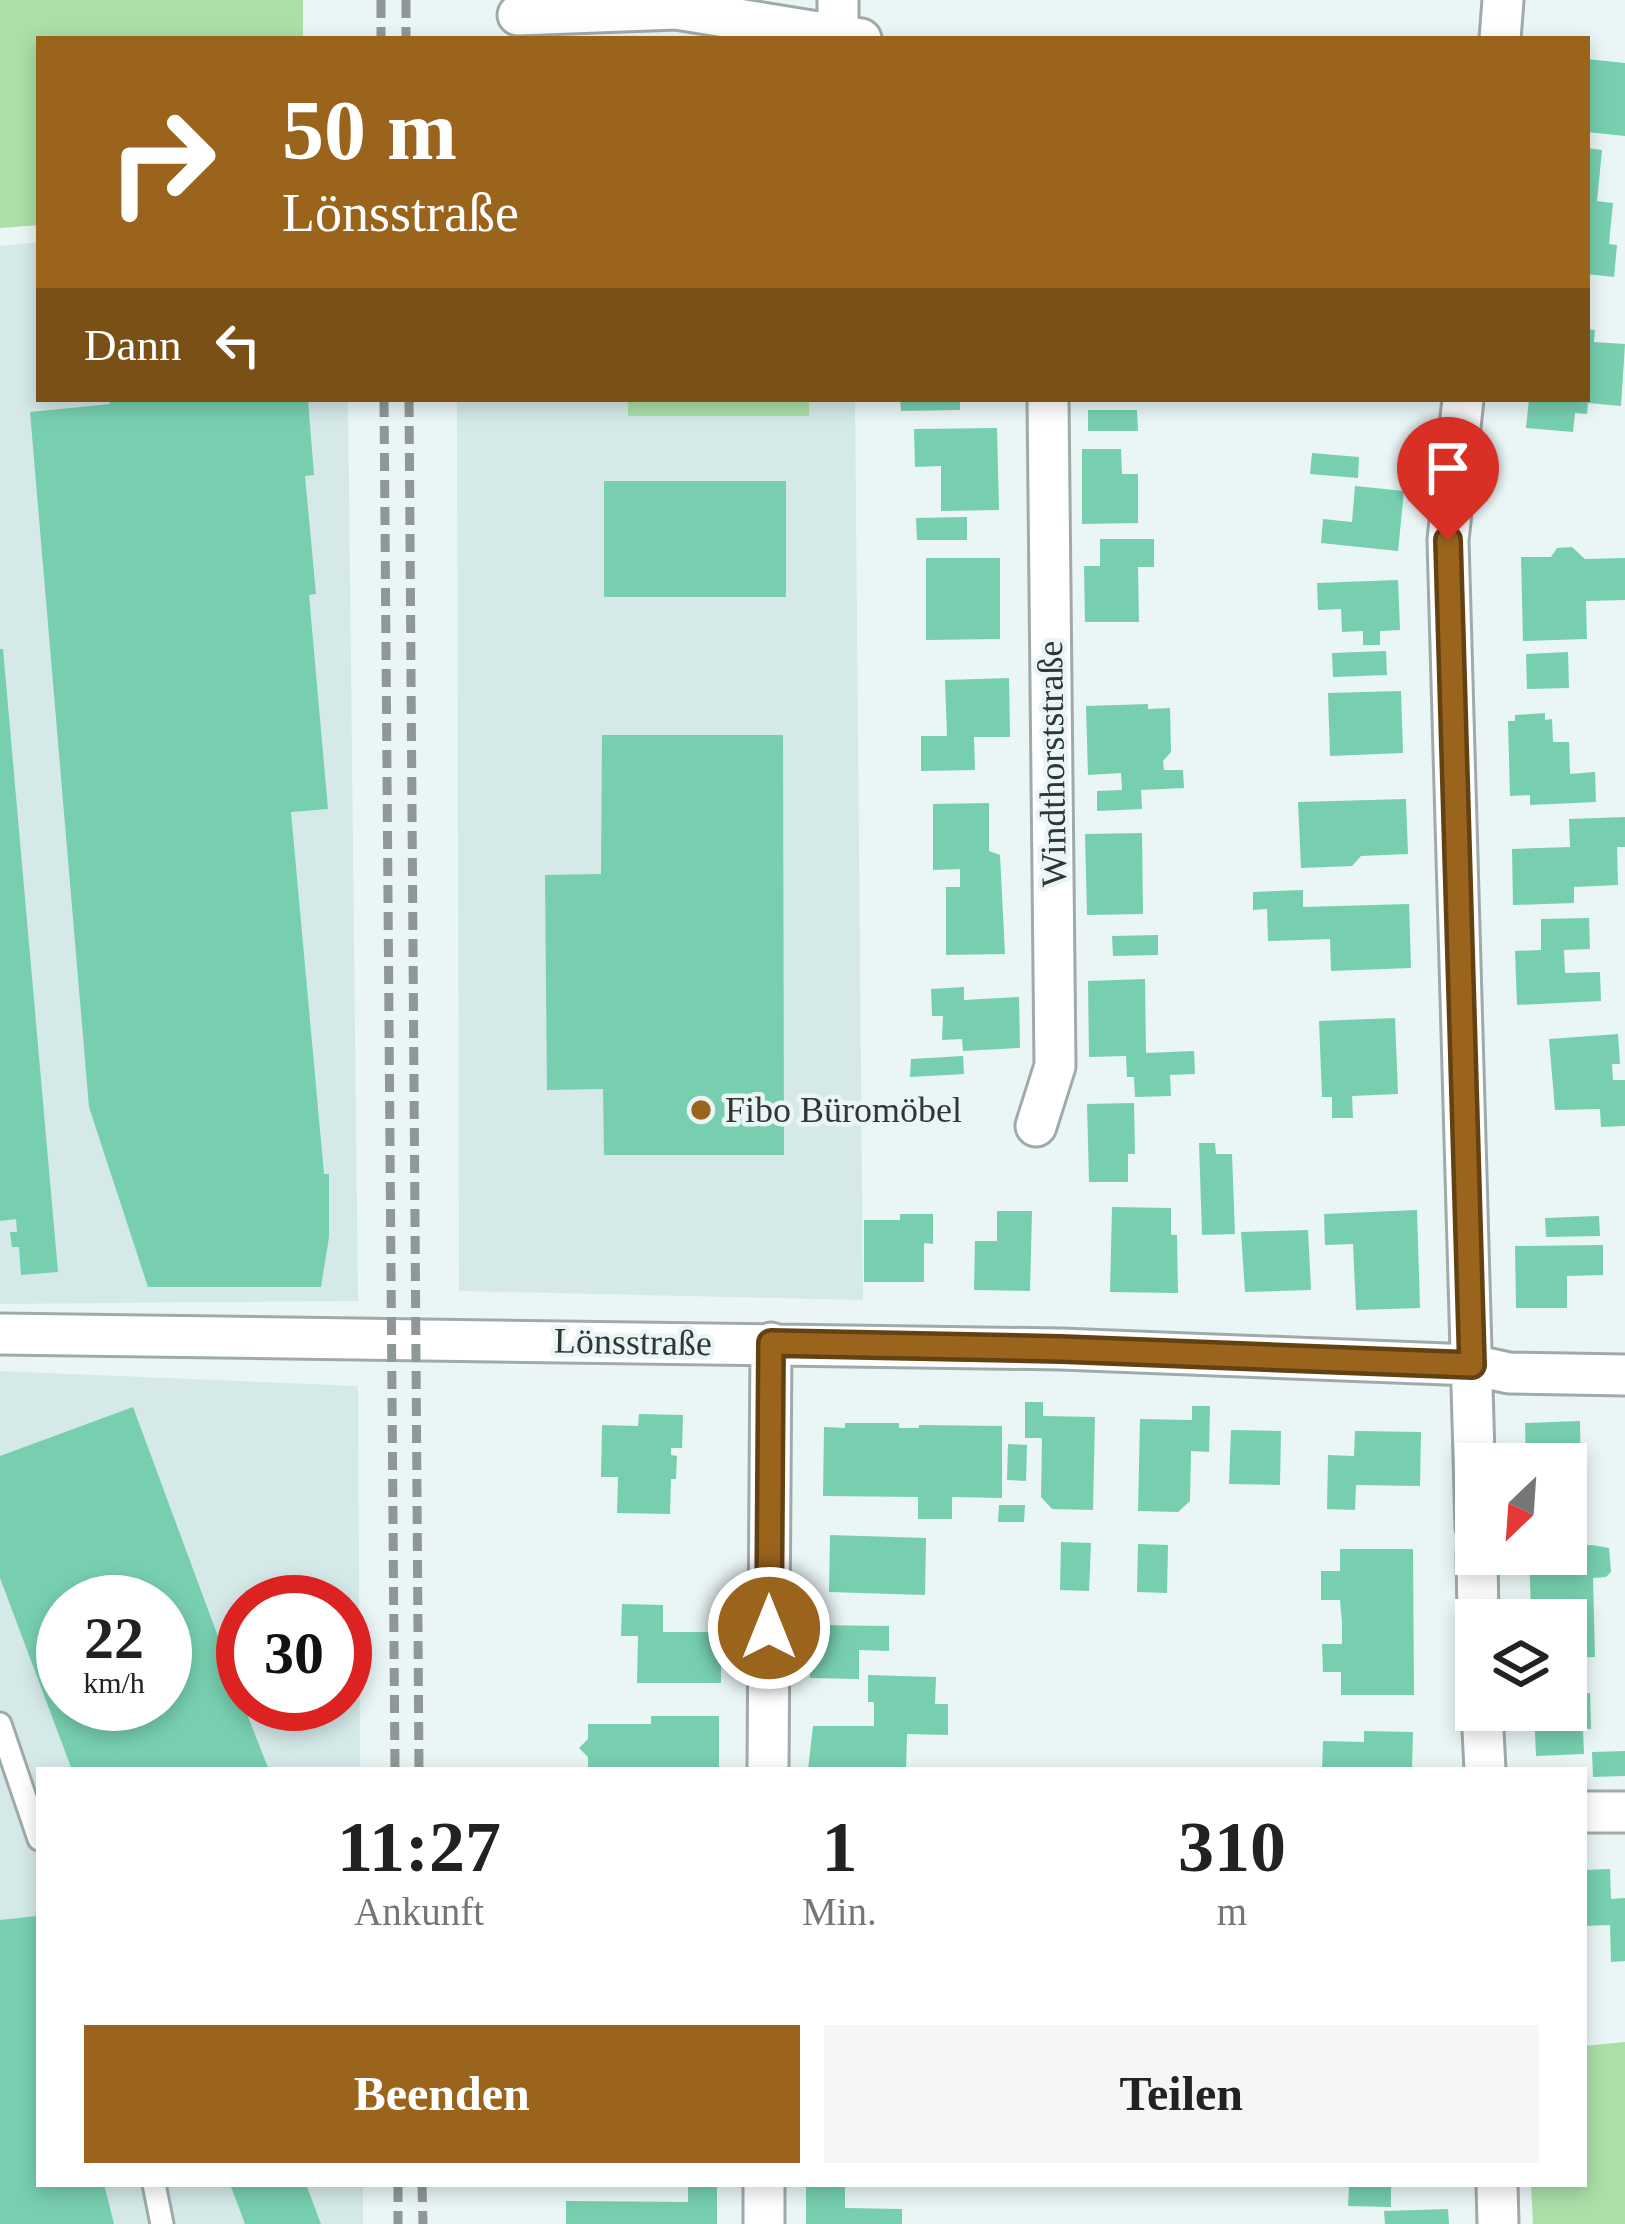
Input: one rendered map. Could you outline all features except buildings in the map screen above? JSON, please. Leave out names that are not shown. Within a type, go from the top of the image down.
[{"type":"street","points":[[838,0],[838,36]]},
{"type":"street","points":[[1500,36],[1503,0]]},
{"type":"street","points":[[518,15],[676,9],[822,36]]},
{"type":"street","name":"Windthorststraße","points":[[1036,1126],[1055,1066],[1048,402]]},
{"type":"street","points":[[1463,402],[1448,540],[1474,1443]]},
{"type":"street","name":"Lönsstraße","points":[[0,1334],[1061,1349],[1472,1365],[1510,1373],[1625,1376]]},
{"type":"street","points":[[768,1767],[771,1343]]},
{"type":"street","points":[[1483,1731],[1485,1767]]},
{"type":"street","points":[[1587,1812],[1625,1812]]},
{"type":"street","points":[[764,2187],[764,2224]]},
{"type":"street","points":[[1497,2187],[1498,2224]]},
{"type":"lane","points":[[0,1724],[36,1830]]},
{"type":"lane","points":[[155,2187],[162,2224]]},
{"type":"shaded area","points":[[36,242],[36,402],[348,402],[358,1301],[0,1304],[0,246]]},
{"type":"shaded area","points":[[457,402],[855,402],[863,1300],[459,1291]]},
{"type":"shaded area","points":[[0,1371],[358,1386],[359,1575],[216,1575],[216,1731],[360,1731],[360,1767],[36,1767],[36,2187],[363,2187],[363,2224],[0,2224]]},
{"type":"green space","points":[[0,0],[303,0],[303,36],[36,36],[36,225],[0,228]]},
{"type":"green space","points":[[628,402],[809,402],[809,416],[628,416]]},
{"type":"green space","points":[[1625,2042],[1625,2224],[1533,2224],[1531,2187],[1587,2187],[1587,2046]]},
{"type":"railway","points":[[381,0],[381,36]]},
{"type":"railway","points":[[406,0],[406,36]]},
{"type":"railway","points":[[384,402],[395,1767]]},
{"type":"railway","points":[[409,402],[419,1767]]},
{"type":"railway","points":[[398,2187],[398,2224]]},
{"type":"railway","points":[[422,2187],[423,2224]]},
{"type":"place","name":"Fibo Büromöbel","points":[[701,1110]]},
{"type":"route","points":[[769,1628],[771,1343],[1472,1365],[1448,540]]}]
